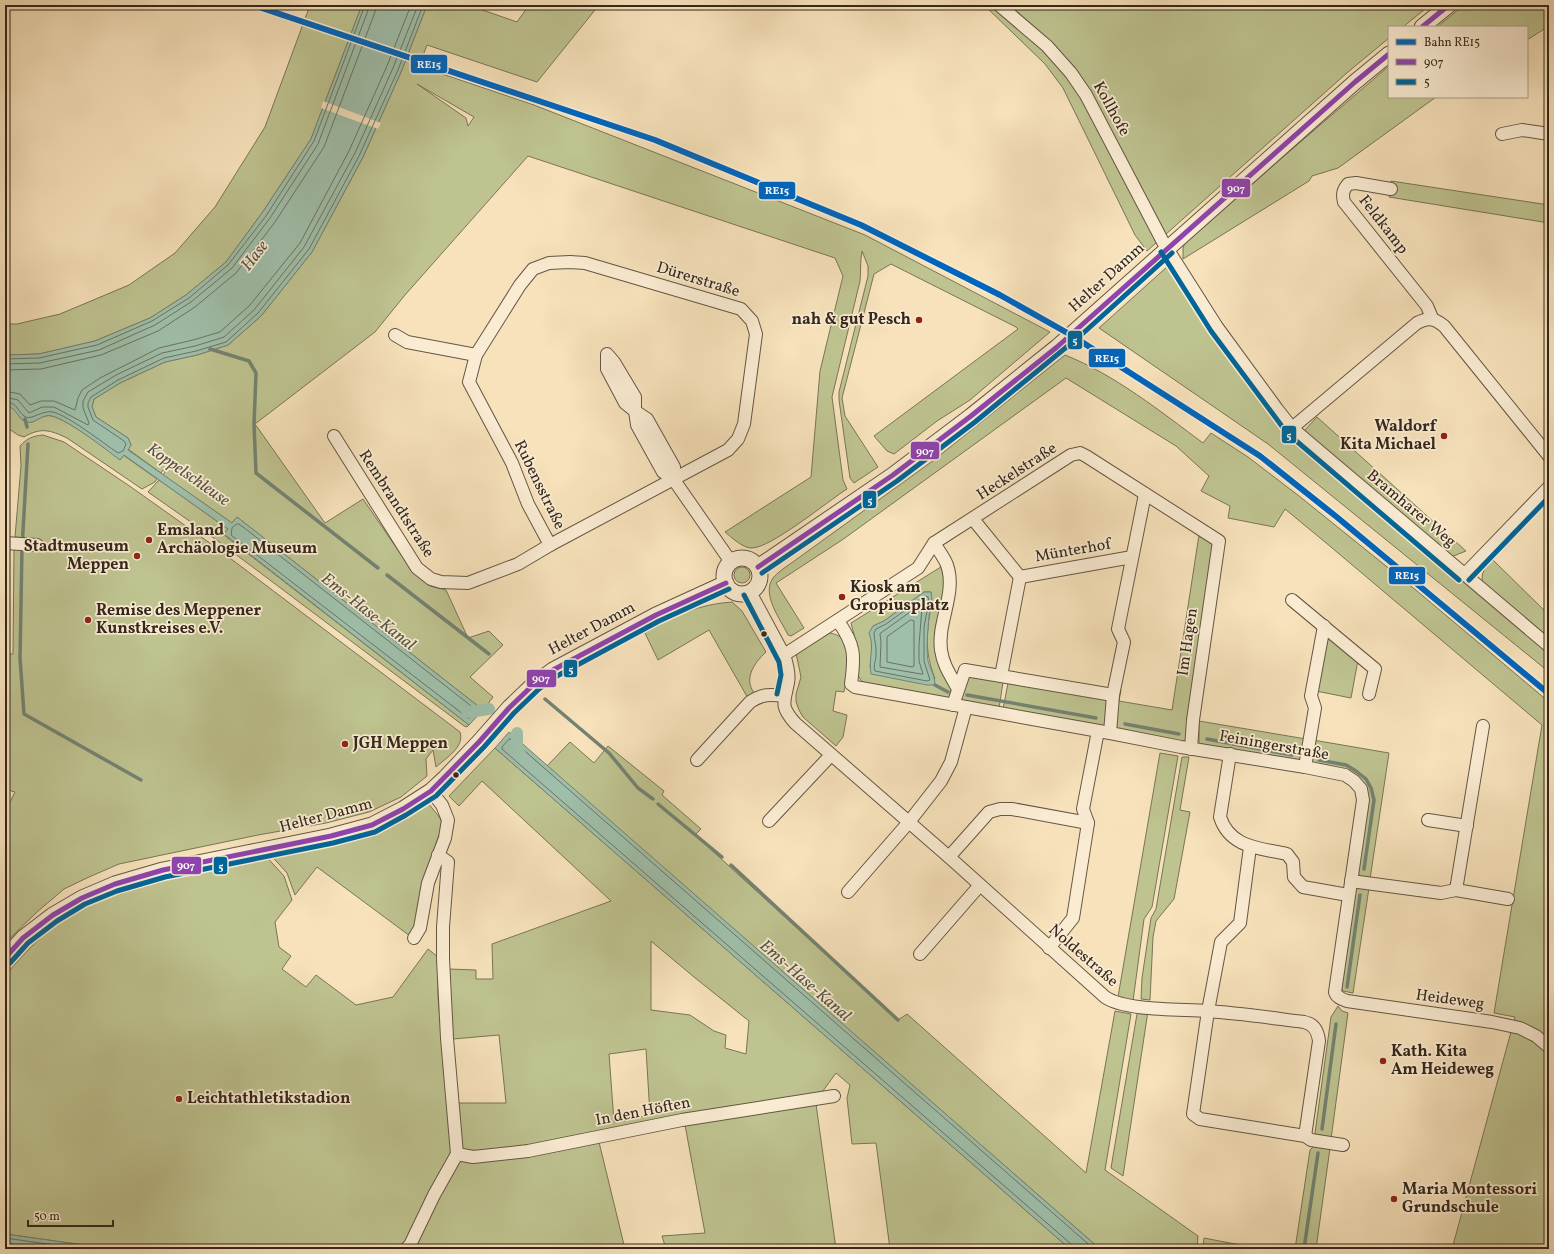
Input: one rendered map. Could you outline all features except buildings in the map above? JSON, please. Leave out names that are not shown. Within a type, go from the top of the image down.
[{"type":"street","name":"Kollhofe","points":[[999,5],[1047,46],[1071,73],[1086,95],[1167,248]]},
{"type":"street","points":[[1423,26],[1449,5]]},
{"type":"street","name":"Helter Damm","points":[[758,567],[892,475],[971,416],[1076,331],[1167,248],[1355,82],[1388,55]]},
{"type":"street","points":[[1502,134],[1522,130],[1549,134]]},
{"type":"street","name":"Feldkamp","points":[[1391,188],[1352,183],[1348,184],[1344,188],[1342,194],[1344,202],[1427,306],[1432,318],[1444,326],[1549,456]]},
{"type":"street","name":"Bramharer Weg","points":[[1167,248],[1217,327],[1292,428],[1549,646]]},
{"type":"street","name":"Dürerstraße","points":[[533,270],[549,263],[585,262],[741,309],[752,321],[756,334],[744,424],[738,439],[728,450],[674,480]]},
{"type":"street","name":"Rubensstraße","points":[[533,270],[520,285],[476,355],[468,382],[512,463],[528,504],[550,545],[674,480]]},
{"type":"street","points":[[1292,428],[1417,323],[1424,319],[1432,318]]},
{"type":"street","points":[[395,335],[407,342],[476,355]]},
{"type":"street","points":[[635,411],[637,425],[663,472],[674,480],[731,562]]},
{"type":"street","name":"Rembrandtstraße","points":[[334,436],[417,568],[431,579],[441,582],[468,583],[518,564],[550,545]]},
{"type":"street","name":"Heckelstraße","points":[[934,544],[1071,455],[1080,453],[1219,541]]},
{"type":"street","points":[[1464,575],[1549,487]]},
{"type":"street","name":"Münterhof","points":[[1110,733],[1113,695],[1124,642],[1118,629],[1145,494]]},
{"type":"street","name":"Münterhof","points":[[974,519],[1020,577],[1001,676]]},
{"type":"street","name":"Im Hagen","points":[[1191,749],[1193,720],[1219,541]]},
{"type":"street","points":[[11,543],[33,545]]},
{"type":"street","points":[[784,655],[918,568],[934,544],[947,565],[949,582],[948,602],[941,633],[940,648],[944,664],[958,689]]},
{"type":"street","name":"Münterhof","points":[[1020,577],[1132,557]]},
{"type":"street","points":[[738,558],[745,558],[752,560],[758,567],[760,581],[756,588],[750,592],[742,594],[729,588],[726,583],[725,573],[731,562],[738,558]]},
{"type":"street","name":"Helter Damm","points":[[5,958],[23,938],[53,915],[82,898],[115,884],[163,870],[307,842],[372,825],[431,791],[454,770],[509,708],[534,684],[553,670],[643,622],[726,583]]},
{"type":"street","points":[[697,760],[750,702],[766,694],[784,696],[789,682],[789,673],[784,655],[750,592]]},
{"type":"street","points":[[1292,600],[1375,669],[1368,694]]},
{"type":"street","name":"Feiningerstraße","points":[[838,621],[852,646],[853,666],[851,684],[855,687],[1098,730],[1191,749],[1305,767],[1345,775],[1354,781],[1361,789],[1362,800],[1335,992],[1338,997],[1341,998]]},
{"type":"street","points":[[1305,767],[1315,708],[1311,696],[1324,626]]},
{"type":"street","points":[[953,705],[965,670],[1113,695]]},
{"type":"street","name":"Noldestraße","points":[[784,696],[784,705],[789,716],[831,755],[949,857],[1105,997],[1116,1003],[1135,1006],[1208,1011],[1304,1022],[1314,1026],[1319,1041],[1305,1136]]},
{"type":"street","points":[[848,892],[909,822],[941,781],[951,762],[966,707]]},
{"type":"street","points":[[1456,890],[1483,726]]},
{"type":"street","points":[[1049,948],[1073,918],[1088,823],[1083,809],[1098,730]]},
{"type":"street","points":[[1230,754],[1220,817],[1223,826],[1234,839],[1250,847],[1287,854],[1293,862],[1294,877],[1303,887],[1348,895]]},
{"type":"street","points":[[770,821],[831,755]]},
{"type":"street","points":[[414,938],[420,928],[428,883],[445,838],[448,820],[442,805],[431,791]]},
{"type":"street","points":[[949,857],[989,812],[1000,809],[1012,809],[1088,823]]},
{"type":"street","points":[[1428,820],[1467,826]]},
{"type":"street","points":[[1250,847],[1240,923],[1222,942],[1208,1011],[1193,1114],[1200,1119],[1305,1136],[1311,1140],[1343,1145]]},
{"type":"street","points":[[406,1249],[410,1245],[434,1194],[457,1154],[442,959],[448,862],[438,855]]},
{"type":"street","points":[[1351,881],[1441,893],[1456,890],[1508,899]]},
{"type":"street","points":[[920,954],[980,885]]},
{"type":"street","name":"Heideweg","points":[[1341,998],[1360,1003],[1492,1022],[1520,1028],[1536,1036],[1549,1047]]},
{"type":"street","name":"In den Höften","points":[[457,1154],[473,1157],[528,1151],[682,1120],[834,1096]]},
{"type":"shaded area","points":[[301,5],[362,5],[311,139],[262,213],[226,262],[186,295],[150,318],[95,341],[39,354],[5,355],[5,324],[17,324],[60,314],[129,285],[175,253],[215,207],[265,127],[309,8]]},
{"type":"shaded area","points":[[427,5],[468,5],[517,22],[529,5],[599,5],[537,82],[427,45],[419,66],[534,105],[865,235],[1050,332],[970,400],[937,421],[894,454],[887,451],[874,436],[1018,329],[891,264],[874,274],[842,398],[845,416],[878,467],[854,483],[850,478],[839,392],[868,276],[868,266],[862,251],[860,281],[832,397],[843,480],[847,489],[785,533],[760,546],[748,548],[737,542],[725,532],[811,477],[820,371],[843,276],[835,258],[528,156],[405,295],[375,332],[255,424],[325,523],[363,499],[413,572],[430,586],[446,590],[468,638],[489,631],[503,645],[470,677],[493,697],[483,710],[237,517],[232,523],[163,475],[165,472],[163,470],[161,473],[128,449],[131,445],[128,438],[96,417],[92,407],[94,399],[120,383],[165,362],[197,355],[228,345],[261,316],[312,252],[363,157],[401,72]],"holes":[[[417,84],[474,117],[468,126],[466,118]]]},
{"type":"shaded area","points":[[984,5],[1430,5],[1404,26],[1388,26],[1388,39],[1348,72],[1147,251],[1135,235],[1063,88],[1045,64]]},
{"type":"shaded area","points":[[1464,5],[1549,5],[1549,26],[1528,39],[1528,26],[1438,26]]},
{"type":"shaded area","points":[[1388,67],[1388,98],[1435,98],[1338,168],[1312,176],[1309,181],[1183,259],[1183,248],[1186,240]]},
{"type":"shaded area","points":[[1391,181],[1549,205],[1549,223],[1389,197]]},
{"type":"shaded area","points":[[1168,266],[1177,272],[1271,413],[1288,432],[1549,652],[1549,672],[1268,444],[1099,328]]},
{"type":"shaded area","points":[[1065,355],[1084,363],[1137,394],[1203,443],[1211,433],[1248,457],[1417,591],[1549,702],[1549,1249],[1452,1249],[1515,1017],[1494,1013],[1542,725],[1285,509],[1274,527],[1228,518],[1230,506],[1201,491],[1209,476],[1176,446],[1066,378],[842,540],[776,583],[804,628],[791,636],[788,635],[777,615],[769,592],[770,585],[776,574],[934,460]]},
{"type":"shaded area","points":[[5,405],[13,407],[20,417],[32,422],[42,417],[52,416],[68,423],[121,459],[123,455],[157,479],[155,482],[142,489],[61,435],[41,431],[24,437],[18,435],[5,426]]},
{"type":"shaded area","points":[[1317,417],[1466,551],[1451,557],[1304,431]]},
{"type":"shaded area","points":[[43,435],[64,442],[214,546],[460,732],[460,743],[454,752],[436,767],[433,750],[426,759],[427,776],[401,797],[369,812],[326,823],[258,835],[119,864],[64,889],[37,912],[5,943],[5,812],[15,792],[5,789],[5,685],[8,654],[13,654],[14,549],[37,550],[37,539],[15,537],[21,466],[20,446],[30,438]]},
{"type":"shaded area","points":[[159,480],[228,529],[224,535],[469,725],[467,727],[464,726],[218,541],[148,492]]},
{"type":"shaded area","points":[[1199,535],[1213,544],[1189,739],[1184,742],[1117,729],[1118,690],[1121,690],[1119,701],[1172,710]]},
{"type":"shaded area","points":[[1493,560],[1549,615],[1549,639],[1483,584],[1482,576],[1484,570]]},
{"type":"shaded area","points":[[944,565],[947,584],[938,633],[952,687],[949,698],[862,682],[857,674],[856,642],[851,623]],"holes":[[[924,592],[931,592],[932,601],[928,626],[927,647],[935,679],[870,667],[873,626],[884,621]]]},
{"type":"shaded area","points":[[742,567],[748,569],[750,575],[748,581],[742,583],[736,581],[734,575],[736,569]]},
{"type":"shaded area","points":[[732,602],[742,611],[766,652],[757,661],[751,672],[750,684],[756,695],[749,700],[709,630],[658,660],[644,631],[665,620],[697,608]]},
{"type":"shaded area","points":[[830,633],[839,636],[846,642],[848,647],[848,667],[844,692],[836,691],[833,711],[847,715],[843,737],[836,746],[803,717],[796,702],[796,694],[801,677],[796,653]]},
{"type":"shaded area","points":[[1328,637],[1358,660],[1351,698],[1316,691],[1325,641]]},
{"type":"shaded area","points":[[967,676],[1003,682],[999,709],[959,701]]},
{"type":"shaded area","points":[[1008,683],[1105,699],[1107,700],[1105,726],[1003,709]]},
{"type":"shaded area","points":[[1199,721],[1306,739],[1303,754],[1298,761],[1199,744]]},
{"type":"shaded area","points":[[1313,740],[1389,753],[1370,879],[1360,876],[1358,873],[1367,792],[1312,763]]},
{"type":"shaded area","points":[[570,742],[594,763],[608,746],[664,791],[662,795],[701,829],[695,835],[898,1020],[907,1014],[1086,1173],[1115,1011],[1131,1014],[1105,1170],[1198,1236],[1197,1249],[1100,1249],[547,766]]},
{"type":"shaded area","points":[[495,748],[1070,1249],[890,1249],[876,1143],[852,1144],[847,1098],[850,1085],[836,1073],[820,1095],[599,1142],[625,1249],[412,1249],[406,1242],[400,1249],[112,1249],[5,1234],[5,976],[27,951],[52,928],[78,908],[107,891],[263,853],[284,876],[292,900],[275,922],[279,947],[291,956],[282,969],[306,987],[316,975],[356,1005],[393,997],[428,949],[438,957],[438,997],[448,1103],[506,1103],[499,1035],[453,1039],[449,969],[476,970],[476,979],[493,979],[492,944],[611,901],[482,781],[459,806],[449,796]],"holes":[[[651,941],[749,1021],[746,1054],[725,1048],[726,1035],[714,1031],[690,1015],[651,1010]],[[646,1049],[650,1115],[614,1122],[609,1054]]]},
{"type":"shaded area","points":[[1160,753],[1178,756],[1152,907],[1144,919],[1133,1001],[1118,997]]},
{"type":"shaded area","points":[[1182,757],[1189,757],[1180,810],[1190,812],[1174,899],[1156,921],[1153,937],[1150,1000],[1141,999],[1142,978],[1151,918],[1156,909]]},
{"type":"shaded area","points":[[428,803],[443,824],[426,873],[416,928],[410,936],[317,867],[295,895],[287,873],[269,853],[376,830]]},
{"type":"shaded area","points":[[1360,886],[1369,888],[1353,993],[1343,991],[1341,988],[1355,889]]},
{"type":"shaded area","points":[[1338,1006],[1342,1011],[1348,1013],[1331,1139],[1316,1135],[1315,1133],[1331,1017]]},
{"type":"shaded area","points":[[1148,1011],[1123,1176],[1111,1168],[1137,1014]]},
{"type":"shaded area","points":[[816,1104],[836,1249],[666,1249],[662,1236],[705,1233],[685,1125]]},
{"type":"shaded area","points":[[1314,1146],[1330,1148],[1316,1249],[1295,1249],[1310,1150]]},
{"type":"shaded area","points":[[1204,1238],[1261,1249],[1203,1249]]},
{"type":"water","name":"Hase","points":[[362,5],[427,5],[401,72],[363,157],[312,252],[261,316],[228,345],[197,355],[165,362],[120,383],[94,399],[92,407],[96,417],[128,438],[131,445],[128,450],[232,523],[237,517],[483,710],[469,725],[224,534],[228,529],[124,455],[120,460],[87,435],[68,423],[52,416],[45,416],[32,422],[26,422],[21,419],[13,409],[5,405],[5,355],[39,354],[95,341],[150,318],[186,295],[226,262],[262,213],[311,139]]},
{"type":"water","points":[[924,592],[931,592],[932,596],[927,650],[928,661],[935,685],[927,685],[871,674],[871,638],[869,633],[873,626],[884,621]]},
{"type":"water","points":[[509,732],[1100,1249],[1070,1249],[495,748]]},
{"type":"water","points":[[5,1234],[112,1249],[5,1249]]},
{"type":"pier","points":[[323,101],[381,123],[378,129],[321,108]]},
{"type":"waterway","points":[[210,349],[249,361],[256,373],[254,424],[256,473],[378,568]]},
{"type":"waterway","points":[[25,419],[27,427]]},
{"type":"waterway","points":[[28,444],[22,548],[20,658],[24,714],[141,780]]},
{"type":"waterway","points":[[387,575],[489,654]]},
{"type":"waterway","points":[[935,685],[948,692]]},
{"type":"waterway","points":[[967,695],[1096,718]]},
{"type":"waterway","points":[[545,699],[609,753],[638,788],[653,799]]},
{"type":"waterway","name":"Ems-Hase-Kanal","points":[[467,711],[489,709]]},
{"type":"waterway","points":[[1125,724],[1179,734]]},
{"type":"waterway","name":"Ems-Hase-Kanal","points":[[517,733],[517,752],[520,754]]},
{"type":"waterway","points":[[1207,739],[1292,755]]},
{"type":"waterway","points":[[1319,760],[1346,765],[1366,779],[1371,788],[1374,800],[1364,869]]},
{"type":"waterway","points":[[658,804],[722,857]]},
{"type":"waterway","points":[[731,865],[898,1020]]},
{"type":"waterway","points":[[1347,987],[1360,895]]},
{"type":"waterway","points":[[1322,1129],[1336,1024]]},
{"type":"waterway","points":[[1304,1249],[1318,1153]]},
{"type":"rail line","name":"RE15","points":[[253,5],[655,140],[861,225],[1000,295],[1071,335],[1260,456],[1338,518],[1549,694]]},
{"type":"transit line","name":"907","points":[[1423,26],[1449,5]]},
{"type":"transit line","name":"907","points":[[758,567],[893,475],[971,416],[1057,347],[1355,82],[1388,55]]},
{"type":"transit line","name":"5","points":[[1161,252],[1211,331],[1287,433],[1459,580]]},
{"type":"transit line","name":"5","points":[[762,573],[897,481],[975,422],[1080,336],[1172,253]]},
{"type":"transit line","name":"5","points":[[1469,580],[1549,497]]},
{"type":"transit line","name":"907","points":[[5,958],[23,938],[53,915],[82,898],[115,884],[163,870],[331,836],[372,825],[403,809],[431,791],[479,742],[509,708],[534,684],[553,670],[656,615],[726,583]]},
{"type":"transit line","name":"5","points":[[10,963],[28,943],[57,921],[85,904],[117,891],[165,877],[333,843],[375,832],[436,796],[484,747],[514,713],[539,689],[557,676],[659,621],[729,589]]},
{"type":"transit line","name":"5","points":[[744,595],[779,662],[781,675],[777,694]]},
{"type":"place","name":"nah & gut Pesch","points":[[919,320]]},
{"type":"place","name":"Waldorf Kita Michael","points":[[1444,436]]},
{"type":"place","name":"Emsland Archäologie Museum","points":[[149,540]]},
{"type":"place","name":"Stadtmuseum Meppen","points":[[137,556]]},
{"type":"place","name":"Kiosk am Gropiusplatz","points":[[842,597]]},
{"type":"place","name":"Remise des Meppener Kunstkreises e.V.","points":[[88,620]]},
{"type":"place","name":"JGH Meppen","points":[[345,744]]},
{"type":"place","name":"Kath. Kita Am Heideweg","points":[[1383,1061]]},
{"type":"place","name":"Leichtathletikstadion","points":[[179,1099]]},
{"type":"place","name":"Maria Montessori Grundschule","points":[[1394,1199]]},
{"type":"water label","name":"Koppelschleuse","points":[[188,475]]}]
